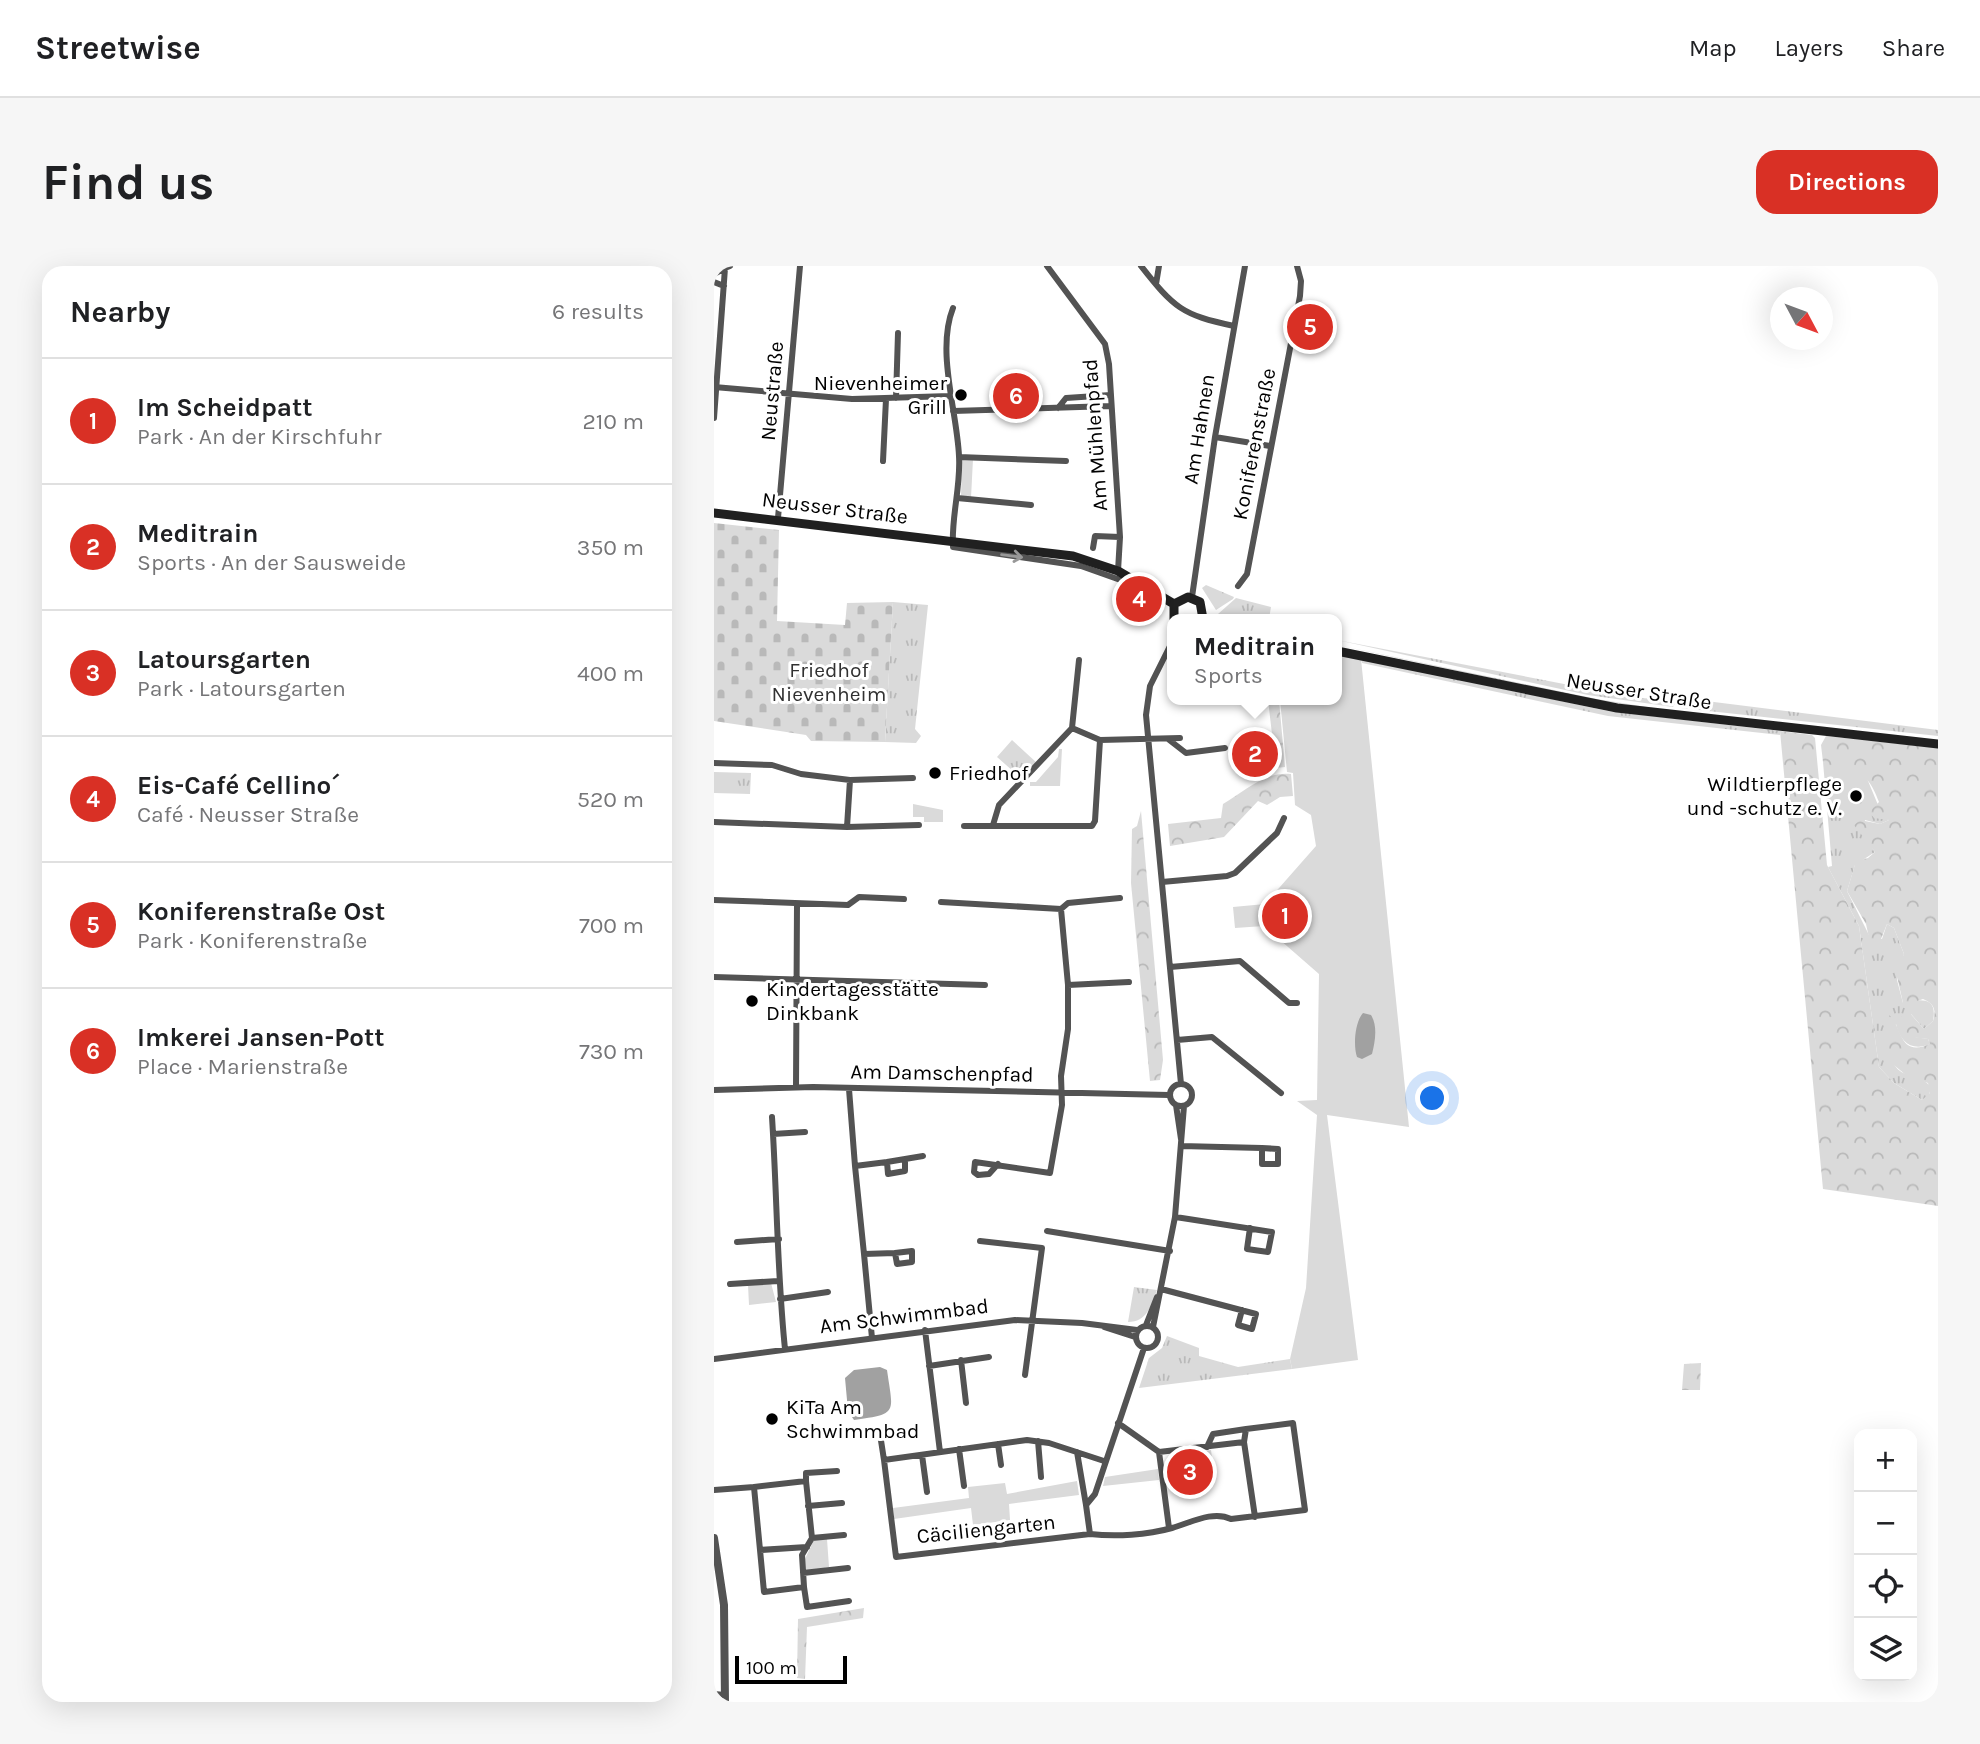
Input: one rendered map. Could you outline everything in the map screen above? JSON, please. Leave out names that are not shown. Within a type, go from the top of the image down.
[{"type":"main road","name":"Neusser Straße","points":[[714,513],[778,518],[1073,556],[1118,570],[1174,604]]},
{"type":"main road","points":[[1174,614],[1174,604],[1192,597],[1203,607],[1203,614]]},
{"type":"main road","name":"Neusser Straße","points":[[1342,652],[1617,708],[1938,744]]},
{"type":"street","name":"Neustraße","points":[[778,518],[800,266]]},
{"type":"street","name":"Am Mühlenpfad","points":[[1047,266],[1105,344],[1120,537],[1118,570]]},
{"type":"street","points":[[1141,266],[1181,310],[1193,317],[1234,326]]},
{"type":"street","points":[[1156,284],[1159,266]]},
{"type":"street","name":"Am Hahnen","points":[[1192,597],[1215,437],[1245,266]]},
{"type":"street","name":"Koniferenstraße","points":[[1238,586],[1247,574],[1300,296],[1301,281],[1297,266]]},
{"type":"street","points":[[714,274],[727,267]]},
{"type":"street","points":[[714,418],[727,267]]},
{"type":"street","points":[[714,282],[724,286]]},
{"type":"street","points":[[953,308],[947,323],[950,396],[959,457],[953,540]]},
{"type":"street","points":[[896,398],[898,332]]},
{"type":"street","points":[[716,388],[886,399],[950,396]]},
{"type":"street","points":[[1058,408],[1066,398],[1111,395]]},
{"type":"street","points":[[1076,397],[1076,407]]},
{"type":"street","points":[[883,461],[886,399]]},
{"type":"street","points":[[953,411],[1111,406]]},
{"type":"street","points":[[1215,437],[1270,446]]},
{"type":"street","points":[[959,457],[1066,461]]},
{"type":"street","points":[[957,498],[1031,505]]},
{"type":"street","name":"Am Mühlenpfad","points":[[1093,548],[1096,536],[1120,537]]},
{"type":"street","name":"Neusser Straße","points":[[953,540],[954,548],[1081,566],[1126,582],[1130,577]]},
{"type":"street","points":[[1144,1348],[1138,1344],[1136,1334],[1150,1326],[1161,1289],[1175,1217],[1184,1106],[1192,1099],[1192,1092],[1181,1084],[1146,714],[1150,685],[1167,652]]},
{"type":"street","points":[[993,825],[999,805],[1072,729],[1079,660]]},
{"type":"street","points":[[1072,729],[1100,740],[1148,741],[1180,737]]},
{"type":"street","points":[[1168,739],[1186,753],[1225,748]]},
{"type":"street","points":[[964,826],[1092,827],[1095,821],[1100,740]]},
{"type":"street","points":[[714,762],[772,765],[801,774],[850,780],[913,778]]},
{"type":"street","points":[[848,827],[850,780]]},
{"type":"street","points":[[1162,882],[1235,873],[1277,834],[1284,818]]},
{"type":"street","points":[[714,822],[848,827],[919,825]]},
{"type":"street","points":[[714,900],[848,905],[859,897],[904,899]]},
{"type":"street","points":[[941,902],[1061,909],[1068,903],[1120,898]]},
{"type":"street","points":[[796,1087],[797,904]]},
{"type":"street","points":[[998,1164],[1050,1173],[1068,1029],[1068,985],[1061,909]]},
{"type":"street","points":[[1170,967],[1240,961],[1289,1003],[1297,1003]]},
{"type":"street","points":[[714,977],[985,985]]},
{"type":"street","points":[[1068,985],[1129,982]]},
{"type":"street","points":[[1177,1040],[1212,1037],[1281,1093]]},
{"type":"street","points":[[1181,1084],[1172,1088],[1170,1095],[1176,1105],[1181,1143]]},
{"type":"street","name":"Am Damschenpfad","points":[[714,1090],[796,1087],[1170,1095]]},
{"type":"street","points":[[849,1089],[872,1338]]},
{"type":"street","points":[[1176,1105],[1184,1106]]},
{"type":"street","points":[[772,1117],[779,1239],[778,1281],[785,1349]]},
{"type":"street","points":[[773,1134],[805,1132]]},
{"type":"street","points":[[1181,1143],[1262,1149]]},
{"type":"street","points":[[855,1166],[923,1156]]},
{"type":"street","points":[[887,1162],[888,1174],[905,1171],[905,1160]]},
{"type":"street","points":[[1175,1217],[1272,1231],[1268,1252],[1247,1249],[1250,1228]]},
{"type":"street","points":[[1048,1231],[1170,1251]]},
{"type":"street","points":[[737,1242],[779,1239]]},
{"type":"street","points":[[980,1241],[1042,1248],[1026,1375]]},
{"type":"street","points":[[864,1254],[895,1253]]},
{"type":"street","points":[[730,1284],[778,1281]]},
{"type":"street","points":[[1161,1289],[1241,1310]]},
{"type":"street","points":[[780,1300],[828,1292]]},
{"type":"street","name":"Am Schwimmbad","points":[[714,1359],[925,1330],[1032,1319],[1099,1325],[1136,1334]]},
{"type":"street","points":[[1086,1505],[1095,1494],[1144,1348],[1157,1341],[1158,1334],[1150,1326]]},
{"type":"street","points":[[925,1330],[940,1452]]},
{"type":"street","points":[[929,1366],[989,1357]]},
{"type":"street","points":[[961,1360],[966,1403]]},
{"type":"street","points":[[1118,1423],[1159,1452],[1244,1442]]},
{"type":"street","points":[[1077,1452],[1090,1535],[1110,1536],[1169,1528],[1187,1521],[1224,1516],[1231,1519],[1305,1510],[1293,1423],[1216,1433],[1207,1447]]},
{"type":"street","points":[[1246,1429],[1244,1442],[1255,1517]]},
{"type":"street","points":[[880,1434],[884,1460],[1038,1441],[1104,1461]]},
{"type":"street","points":[[1038,1441],[1041,1477]]},
{"type":"street","points":[[998,1444],[1001,1465]]},
{"type":"street","points":[[959,1449],[964,1486]]},
{"type":"street","points":[[1159,1452],[1169,1528]]},
{"type":"street","name":"Cäciliengarten","points":[[922,1455],[927,1492]]},
{"type":"street","name":"Cäciliengarten","points":[[884,1460],[896,1557],[1090,1535]]},
{"type":"street","points":[[837,1471],[806,1473],[812,1538],[802,1555],[804,1587],[807,1606],[849,1601]]},
{"type":"street","points":[[714,1490],[806,1481]]},
{"type":"street","points":[[754,1487],[764,1592],[804,1587]]},
{"type":"street","points":[[808,1506],[842,1503]]},
{"type":"street","points":[[812,1538],[844,1535]]},
{"type":"street","points":[[714,1538],[724,1605],[725,1698],[714,1695]]},
{"type":"street","points":[[760,1550],[807,1547]]},
{"type":"street","points":[[803,1573],[848,1568]]},
{"type":"green space","points":[[1300,312],[1326,317],[1322,337],[1296,332]]},
{"type":"green space","points":[[962,459],[973,459],[971,498],[961,496]]},
{"type":"green space","name":"Friedhof Nievenheim","points":[[714,523],[779,530],[777,621],[845,625],[847,603],[893,602],[885,742],[811,741],[806,735],[714,721]]},
{"type":"green space","points":[[1206,585],[1234,597],[1216,610],[1202,588]]},
{"type":"green space","points":[[1236,598],[1271,607],[1270,614],[1218,614]]},
{"type":"green space","points":[[893,602],[928,605],[915,729],[921,736],[916,743],[885,742]]},
{"type":"green space","points":[[1342,641],[1626,696],[1676,702],[1673,707],[1588,695]]},
{"type":"green space","points":[[1342,646],[1597,699],[1672,711],[1596,701]]},
{"type":"green space","points":[[1342,656],[1361,659],[1409,1127],[1327,1115],[1358,1360],[1292,1369],[1290,1359],[1306,1288],[1317,1115],[1297,1101],[1317,1100],[1319,974],[1264,926],[1235,928],[1233,907],[1265,904],[1316,846],[1311,815],[1295,805],[1293,773],[1287,772],[1280,705],[1342,705]]},
{"type":"green space","points":[[1361,659],[1608,711],[1780,731],[1780,735],[1608,716],[1362,663]]},
{"type":"green space","points":[[1682,698],[1938,730],[1938,736],[1681,708]]},
{"type":"green space","points":[[1269,705],[1279,705],[1285,767],[1276,768]]},
{"type":"green space","points":[[1780,731],[1812,735],[1815,738],[1827,865],[1859,926],[1879,1067],[1894,1083],[1922,1100],[1930,1093],[1928,1083],[1907,1076],[1882,1055],[1886,1039],[1883,1016],[1885,1012],[1891,1017],[1906,1043],[1911,1047],[1919,1047],[1930,1044],[1928,1039],[1910,1037],[1902,1026],[1901,1017],[1909,1012],[1924,1029],[1933,1021],[1933,1007],[1923,999],[1906,1005],[1903,1003],[1896,972],[1904,954],[1894,928],[1887,924],[1877,949],[1871,947],[1866,924],[1847,891],[1856,861],[1868,858],[1875,852],[1854,825],[1860,820],[1880,824],[1889,820],[1874,818],[1869,812],[1879,802],[1868,780],[1862,775],[1823,762],[1821,745],[1826,736],[1938,748],[1938,1206],[1823,1189]]},
{"type":"green space","points":[[1012,740],[1037,763],[1022,779],[997,757]]},
{"type":"green space","points":[[1059,749],[1062,749],[1060,786],[1030,786],[1030,782],[1036,782],[1058,757]]},
{"type":"green space","points":[[1823,762],[1858,771],[1866,776],[1883,817],[1889,820],[1880,824],[1865,820],[1863,833],[1875,852],[1855,865],[1847,891],[1870,937],[1882,939],[1887,924],[1894,928],[1904,954],[1897,980],[1903,1003],[1921,1000],[1933,1007],[1933,1021],[1924,1029],[1911,1014],[1915,1037],[1928,1039],[1930,1044],[1918,1047],[1908,1044],[1900,1036],[1896,1024],[1886,1039],[1891,1057],[1899,1071],[1923,1080],[1931,1087],[1929,1096],[1922,1100],[1894,1083],[1879,1067],[1859,926],[1828,867],[1832,866]]},
{"type":"green space","points":[[714,772],[751,773],[750,794],[714,793]]},
{"type":"green space","points":[[1291,774],[1293,796],[1280,797],[1267,805],[1258,801],[1224,837],[1170,846],[1168,824],[1221,818],[1223,804],[1247,788],[1272,776]]},
{"type":"green space","points":[[913,804],[943,810],[943,822],[924,822],[924,817],[913,817]]},
{"type":"green space","points":[[1141,811],[1163,1060],[1160,1080],[1150,1081],[1131,883],[1132,829],[1137,826]]},
{"type":"green space","points":[[771,1283],[776,1302],[749,1305],[748,1285]]},
{"type":"green space","points":[[1134,1287],[1157,1290],[1144,1316],[1128,1322]]},
{"type":"green space","points":[[1167,1336],[1199,1348],[1199,1356],[1238,1367],[1290,1359],[1292,1369],[1139,1388],[1149,1358],[1162,1348]]},
{"type":"green space","points":[[1701,1363],[1700,1390],[1682,1390],[1684,1364]]},
{"type":"green space","points":[[1211,1450],[1215,1481],[1169,1487],[1167,1457]]},
{"type":"green space","points":[[1158,1469],[1159,1480],[1103,1486],[1105,1477]]},
{"type":"green space","points":[[1077,1481],[1079,1495],[1009,1504],[1010,1520],[973,1525],[971,1508],[894,1519],[893,1508],[969,1498],[968,1487],[1005,1483],[1007,1494]]},
{"type":"green space","points":[[827,1539],[829,1567],[805,1572],[804,1561],[814,1540]]},
{"type":"green space","points":[[864,1608],[863,1618],[807,1627],[805,1679],[797,1678],[798,1619]]},
{"type":"shaded area","points":[[1363,1013],[1371,1015],[1375,1034],[1372,1054],[1362,1059],[1357,1057],[1355,1040],[1358,1022]]},
{"type":"shaded area","points":[[880,1367],[887,1370],[890,1409],[879,1416],[854,1420],[848,1411],[845,1378],[854,1370]]},
{"type":"place","name":"Koniferenstraße Ost","points":[[1310,327]]},
{"type":"place","name":"Nievenheimer Grill","points":[[961,395]]},
{"type":"place","name":"Imkerei Jansen-Pott","points":[[1016,396]]},
{"type":"place","name":"Eis-Café Cellino´","points":[[1139,599]]},
{"type":"place","name":"Meditrain","points":[[1255,754]]},
{"type":"place","name":"Friedhof","points":[[935,773]]},
{"type":"place","name":"Wildtierpflege und -schutz e. V.","points":[[1856,796]]},
{"type":"place","name":"Im Scheidpatt","points":[[1285,916]]},
{"type":"place","name":"Kindertagesstätte Dinkbank","points":[[752,1001]]},
{"type":"place","name":"KiTa Am Schwimmbad","points":[[772,1419]]},
{"type":"place","name":"Latoursgarten","points":[[1190,1472]]}]
